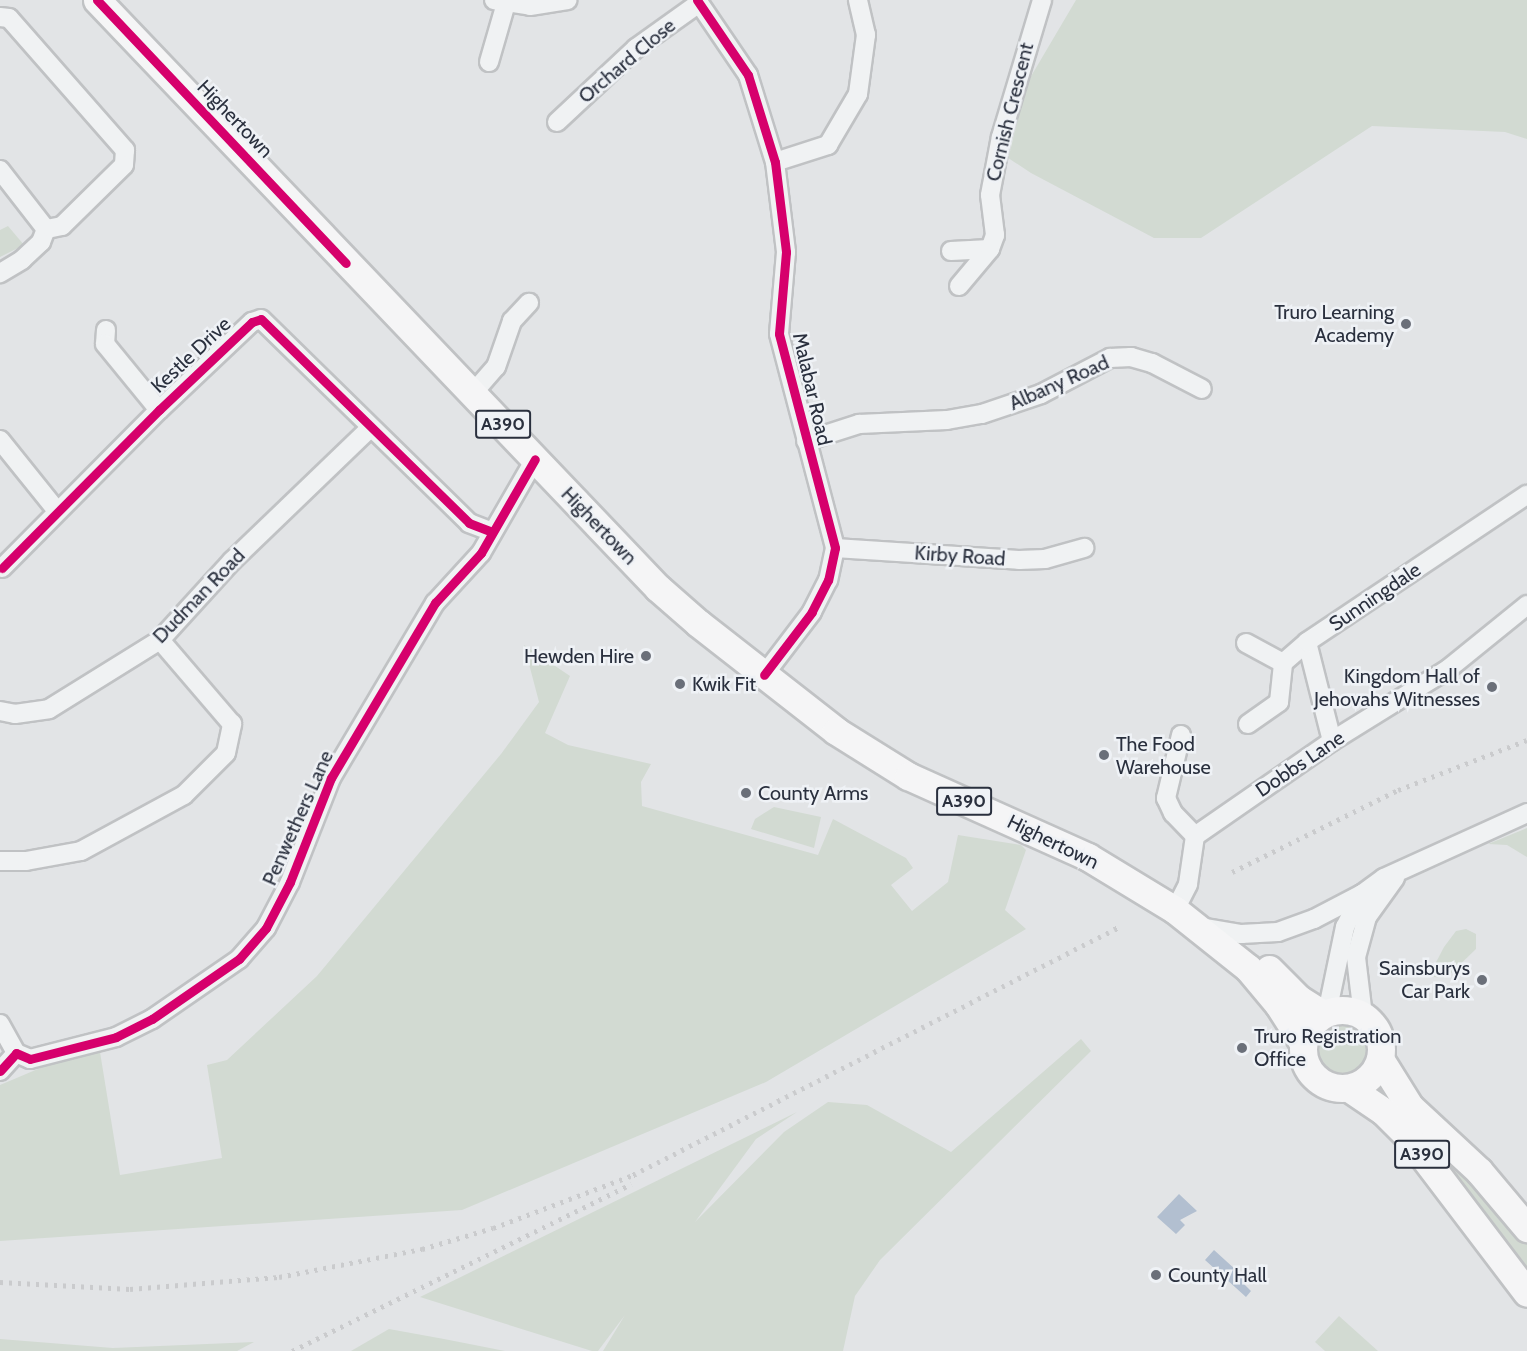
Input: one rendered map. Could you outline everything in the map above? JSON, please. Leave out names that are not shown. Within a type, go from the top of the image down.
[{"type":"highway","name":"Highertown","points":[[97,0],[658,588],[836,731],[908,776],[1089,857],[1175,910],[1199,927],[1265,987],[1303,1043]]},
{"type":"highway","name":"Highertown","points":[[1199,927],[1256,957],[1299,999],[1325,1014]]},
{"type":"highway","points":[[1346,1010],[1363,1016],[1380,1038],[1380,1059],[1367,1080],[1349,1088],[1332,1086],[1318,1078],[1305,1061],[1303,1043],[1314,1022],[1325,1014],[1346,1010]]},
{"type":"highway","name":"A390","points":[[1380,1059],[1410,1107],[1479,1171],[1527,1228]]},
{"type":"highway","name":"A390","points":[[1349,1088],[1383,1112],[1407,1136],[1527,1293]]},
{"type":"street","points":[[489,62],[500,1],[552,5],[568,0]]},
{"type":"street","points":[[775,162],[828,145],[858,94],[866,35],[858,0]]},
{"type":"street","name":"Cornish Crescent","points":[[990,249],[995,235],[990,195],[1001,137],[1042,0]]},
{"type":"street","name":"Malabar Road","points":[[698,1],[748,75],[775,162],[786,252],[779,333],[834,548],[828,580],[812,612],[764,675]]},
{"type":"street","name":"Orchard Close","points":[[556,122],[629,54],[698,1]]},
{"type":"street","points":[[0,17],[9,18],[125,150],[124,165],[62,226],[46,229]]},
{"type":"street","points":[[0,170],[46,229]]},
{"type":"street","points":[[0,273],[22,260],[41,242],[46,229]]},
{"type":"street","points":[[951,251],[990,249]]},
{"type":"street","points":[[959,286],[990,249]]},
{"type":"street","points":[[473,393],[495,367],[512,321],[529,303]]},
{"type":"street","name":"Kestle Drive","points":[[2,568],[159,410],[252,322],[261,319],[469,523],[492,532]]},
{"type":"street","points":[[106,330],[105,344],[159,410]]},
{"type":"street","name":"Albany Road","points":[[806,441],[859,424],[947,420],[982,414],[1041,394],[1110,358],[1131,357],[1152,363],[1202,389]]},
{"type":"street","name":"Dudman Road","points":[[0,711],[15,714],[49,709],[160,640],[232,561],[370,428]]},
{"type":"street","points":[[0,440],[57,512]]},
{"type":"street","name":"Penwethers Lane","points":[[16,1053],[30,1059],[116,1036],[152,1019],[239,959],[266,928],[290,882],[331,778],[435,603],[481,553],[535,459]]},
{"type":"street","name":"Sunningdale","points":[[1283,663],[1307,642],[1527,495]]},
{"type":"street","name":"Kirby Road","points":[[834,548],[1019,560],[1045,559],[1084,548]]},
{"type":"street","name":"Dobbs Lane","points":[[1196,836],[1332,741],[1448,669],[1527,605]]},
{"type":"street","points":[[0,861],[26,861],[81,851],[184,795],[226,753],[232,724],[160,640]]},
{"type":"street","points":[[1307,642],[1332,741]]},
{"type":"street","points":[[1246,643],[1283,663],[1279,702],[1248,724]]},
{"type":"street","points":[[1175,910],[1188,884],[1196,836],[1173,813],[1166,798],[1181,735]]},
{"type":"street","points":[[1199,927],[1251,934],[1278,932],[1314,919],[1362,894],[1404,868],[1527,813]]},
{"type":"street","points":[[1363,1016],[1356,969],[1362,933],[1372,908],[1404,868]]},
{"type":"street","points":[[1325,1014],[1345,927],[1362,894]]},
{"type":"street","points":[[0,1024],[16,1053],[0,1071]]},
{"type":"shaded area","points":[[1076,0],[1527,0],[1527,139],[1505,132],[1372,126],[1201,238],[1154,238],[1031,173],[990,146]]},
{"type":"shaded area","points":[[8,226],[24,245],[0,257],[0,230]]},
{"type":"shaded area","points":[[524,645],[570,676],[545,733],[568,745],[651,764],[641,782],[642,806],[818,855],[833,819],[906,858],[913,868],[891,885],[912,911],[948,882],[958,835],[1021,845],[1026,850],[1005,910],[1026,929],[766,1082],[462,1210],[0,1241],[0,1085],[45,1066],[100,1052],[120,1175],[222,1158],[207,1065],[227,1060],[317,976],[501,754],[539,702]]},
{"type":"shaded area","points":[[774,807],[821,817],[814,848],[751,829],[755,819]]},
{"type":"shaded area","points":[[1527,828],[1527,857],[1507,845],[1488,844]]},
{"type":"shaded area","points":[[1466,929],[1476,934],[1476,949],[1446,978],[1434,977],[1432,970],[1444,947],[1456,931]]},
{"type":"shaded area","points":[[1338,1022],[1348,1022],[1362,1029],[1369,1048],[1362,1067],[1348,1074],[1338,1074],[1328,1070],[1321,1063],[1317,1053],[1317,1043],[1321,1033],[1328,1026]]},
{"type":"shaded area","points":[[1081,1039],[1091,1051],[880,1260],[855,1296],[843,1351],[603,1351],[625,1315],[598,1351],[592,1351],[420,1297],[797,1112],[756,1139],[695,1222],[784,1132],[828,1102],[867,1105],[951,1152]]},
{"type":"shaded area","points":[[1429,1134],[1527,1240],[1527,1278],[1422,1140]]},
{"type":"shaded area","points":[[1339,1316],[1378,1351],[1325,1351],[1315,1342]]},
{"type":"shaded area","points":[[389,1329],[444,1339],[505,1351],[351,1351]]},
{"type":"shaded area","points":[[0,1339],[113,1348],[254,1342],[237,1351],[0,1351]]},
{"type":"water","points":[[1179,1194],[1197,1211],[1180,1220],[1185,1225],[1176,1234],[1157,1217]]},
{"type":"water","points":[[1214,1250],[1247,1280],[1244,1284],[1251,1291],[1246,1297],[1205,1260]]},
{"type":"railway","points":[[1232,872],[1398,790],[1527,740]]},
{"type":"railway","points":[[0,1282],[130,1289],[279,1277],[422,1249],[493,1228],[633,1175],[1117,928]]},
{"type":"railway","points":[[292,1351],[631,1184]]},
{"type":"cycle path","points":[[97,0],[346,263]]},
{"type":"cycle path","points":[[697,0],[748,75],[775,162],[786,252],[779,334],[835,548],[828,580],[812,612],[764,675]]},
{"type":"cycle path","points":[[2,568],[159,410],[252,322],[261,319],[469,523],[492,532]]},
{"type":"cycle path","points":[[0,1071],[16,1053],[30,1059],[116,1037],[152,1019],[239,959],[266,928],[290,882],[331,778],[435,603],[481,553],[535,459]]},
{"type":"place","name":"Truro Learning Academy","points":[[1406,324]]},
{"type":"place","name":"Hewden Hire","points":[[646,656]]},
{"type":"place","name":"Kwik Fit","points":[[680,684]]},
{"type":"place","name":"Kingdom Hall of Jehovahs Witnesses","points":[[1492,687]]},
{"type":"place","name":"The Food Warehouse","points":[[1104,755]]},
{"type":"place","name":"County Arms","points":[[746,793]]},
{"type":"place","name":"Sainsburys Car Park","points":[[1482,980]]},
{"type":"place","name":"Truro Registration Office","points":[[1242,1048]]},
{"type":"place","name":"County Hall","points":[[1156,1275]]}]
